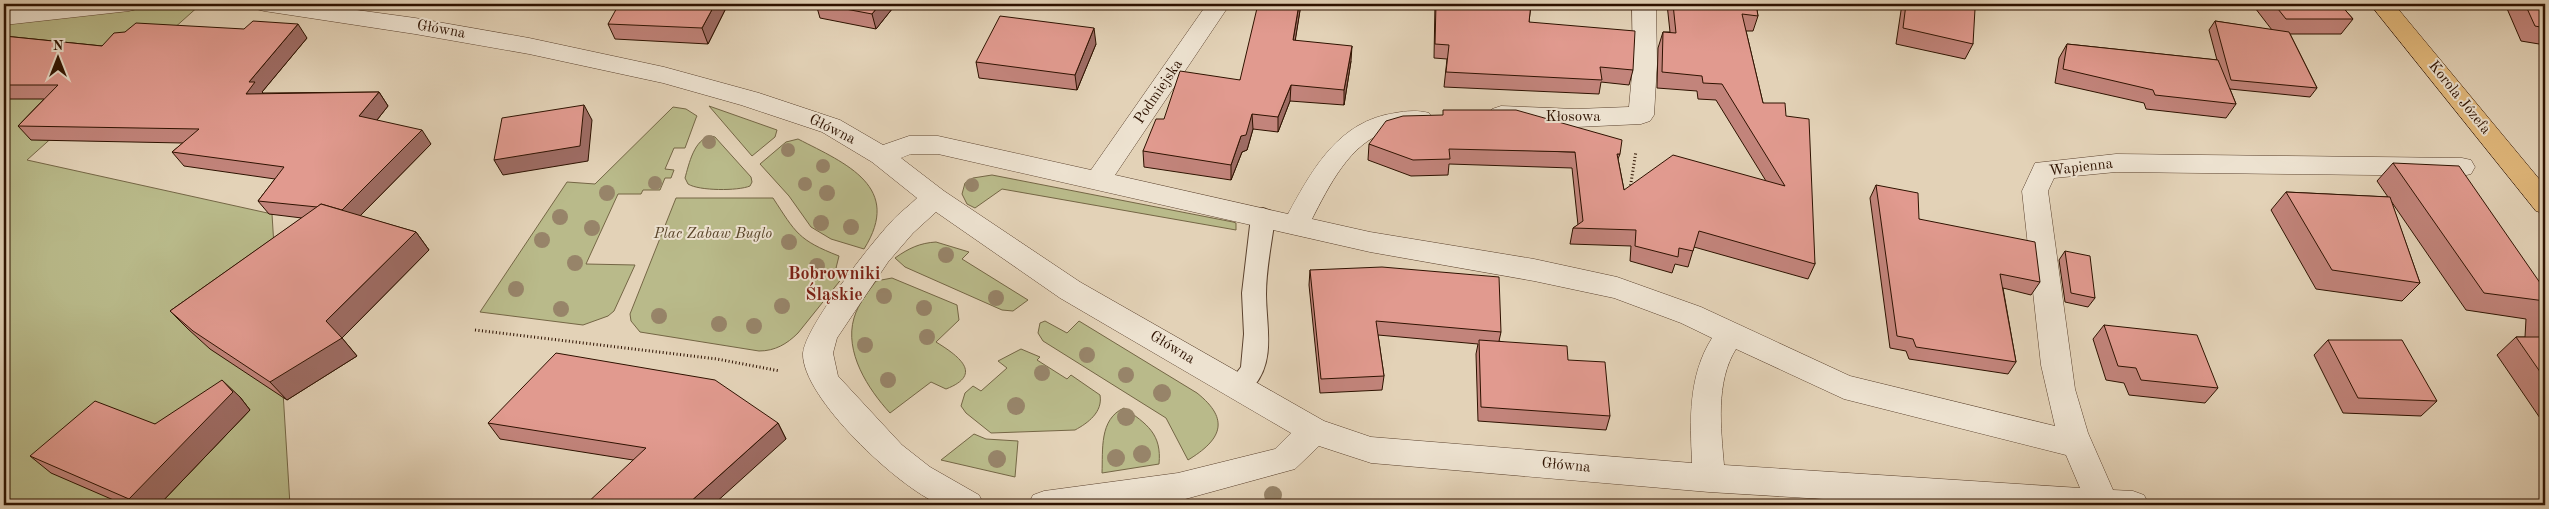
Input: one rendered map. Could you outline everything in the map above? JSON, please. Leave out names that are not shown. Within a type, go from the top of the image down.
[{"type":"highway","name":"Korola Józefa","points":[[2382,4],[2540,198]]},
{"type":"street","points":[[4,18],[129,4]]},
{"type":"street","name":"Główna","points":[[264,4],[453,32],[664,75],[775,107],[831,126],[881,156],[935,198],[1070,290],[1314,431],[1371,450],[1709,478],[2133,505]]},
{"type":"street","name":"Podmiejska","points":[[1099,180],[1219,4]]},
{"type":"street","points":[[1641,116],[1645,64],[1644,4]]},
{"type":"street","name":"Kłosowa","points":[[1479,116],[1576,118],[1641,116]]},
{"type":"street","points":[[1295,226],[1312,194],[1354,138],[1374,127],[1387,123],[1440,118]]},
{"type":"street","points":[[881,156],[910,145],[938,145],[1370,242],[1534,270],[1617,288],[1691,315],[1844,387],[2076,444]]},
{"type":"street","name":"Wapienna","points":[[2102,503],[2091,474],[2076,444],[2060,390],[2035,192],[2044,170],[2116,163],[2462,167]]},
{"type":"street","points":[[935,198],[903,226],[878,255],[824,335],[818,353],[824,380],[836,396],[891,454],[918,477],[968,505]]},
{"type":"street","points":[[1709,478],[1706,447],[1708,386],[1717,355],[1730,335]]},
{"type":"street","points":[[1044,505],[1178,487],[1284,460],[1314,431]]},
{"type":"lane","points":[[1238,388],[1253,370],[1256,334],[1254,293],[1263,217]]},
{"type":"path","points":[[1630,192],[1641,116]]},
{"type":"path","points":[[475,330],[717,359],[824,380]]},
{"type":"green space","points":[[4,4],[201,4],[27,160],[272,214],[290,505],[4,505]]},
{"type":"green space","points":[[709,106],[777,130],[775,137],[752,156]]},
{"type":"green space","points":[[673,107],[686,109],[697,116],[685,148],[674,148],[665,169],[674,170],[671,178],[665,178],[660,190],[643,190],[641,194],[618,194],[586,264],[635,265],[614,311],[608,316],[583,325],[480,312],[567,182],[595,184]]},
{"type":"green space","points":[[711,136],[715,137],[751,177],[752,182],[750,186],[719,190],[688,184],[685,178],[693,153],[700,142]]},
{"type":"green space","points":[[798,139],[851,168],[864,180],[873,194],[877,209],[874,227],[864,249],[831,239],[811,227],[789,196],[760,164],[786,142]]},
{"type":"green space","points":[[992,175],[1233,222],[1236,223],[1236,230],[1002,189],[975,208],[967,204],[962,194],[965,183],[973,178]]},
{"type":"green space","name":"Plac Zabaw Buglo","points":[[676,198],[773,198],[787,220],[799,234],[815,245],[839,256],[836,268],[847,272],[798,333],[785,344],[770,350],[759,351],[640,332],[631,321],[630,314]]},
{"type":"green space","points":[[936,242],[969,252],[962,259],[1028,300],[1013,311],[1002,310],[905,267],[895,258],[915,247]]},
{"type":"green space","points":[[892,278],[957,305],[959,320],[936,342],[959,359],[966,371],[964,377],[958,383],[946,389],[931,382],[890,413],[874,393],[860,369],[852,344],[852,331],[858,308],[876,281]]},
{"type":"green space","points":[[1045,321],[1067,333],[1079,321],[1197,393],[1215,412],[1218,429],[1214,437],[1208,445],[1188,460],[1166,418],[1043,341],[1038,333],[1040,323]]},
{"type":"green space","points":[[1021,349],[1040,357],[1037,360],[1067,379],[1071,375],[1100,395],[1099,407],[1094,416],[1075,430],[991,433],[966,413],[961,406],[965,393],[973,386],[981,391],[1007,368],[998,361]]},
{"type":"green space","points":[[1124,408],[1140,419],[1155,437],[1158,445],[1159,464],[1102,473],[1106,427],[1116,413]]},
{"type":"green space","points":[[974,434],[986,439],[1018,441],[1015,477],[941,460]]},
{"type":"building","points":[[619,4],[715,4],[702,28],[608,24]]},
{"type":"building","points":[[819,4],[880,4],[872,14]]},
{"type":"building","points":[[1258,4],[1299,4],[1293,40],[1352,46],[1344,90],[1291,85],[1278,117],[1252,114],[1246,135],[1241,136],[1231,165],[1143,151],[1156,119],[1164,119],[1180,71],[1240,80]]},
{"type":"building","points":[[1436,4],[1531,4],[1529,22],[1635,31],[1633,70],[1600,67],[1602,80],[1446,72],[1449,45],[1435,44]]},
{"type":"building","points":[[1673,4],[1756,4],[1758,16],[1742,14],[1763,103],[1785,103],[1786,116],[1809,119],[1815,264],[1699,231],[1693,251],[1679,248],[1678,257],[1635,246],[1636,230],[1573,228],[1583,221],[1575,152],[1449,149],[1450,159],[1413,160],[1369,144],[1386,121],[1403,116],[1443,115],[1443,110],[1516,110],[1622,140],[1620,154],[1617,154],[1624,190],[1673,155],[1785,186],[1722,84],[1703,83],[1702,76],[1662,72],[1663,32],[1676,33]]},
{"type":"building","points":[[1906,4],[1959,4],[1975,9],[1973,44],[1903,28]]},
{"type":"building","points":[[2274,4],[2340,4],[2353,19],[2286,19]]},
{"type":"building","points":[[2525,4],[2545,4],[2545,28],[2535,26]]},
{"type":"building","points":[[1000,16],[1094,28],[1075,75],[976,62]]},
{"type":"building","points":[[253,21],[298,24],[249,82],[255,82],[246,94],[379,92],[359,116],[422,130],[342,210],[321,204],[317,207],[258,201],[284,167],[172,152],[199,129],[18,126],[58,85],[4,85],[4,36],[102,46],[114,33],[125,32],[136,23],[244,29]]},
{"type":"building","points":[[2215,21],[2289,32],[2317,88],[2231,80]]},
{"type":"building","points":[[2067,44],[2218,60],[2236,104],[2155,95],[2153,90],[2063,69]]},
{"type":"building","points":[[584,105],[580,146],[494,160],[502,118]]},
{"type":"building","points":[[2393,163],[2459,166],[2545,290],[2545,301],[2484,293]]},
{"type":"building","points":[[1876,185],[1918,193],[1919,219],[2035,242],[2040,282],[2000,274],[2016,362],[1916,347],[1913,339],[1897,336]]},
{"type":"building","points":[[2286,192],[2390,197],[2420,283],[2332,270]]},
{"type":"building","points":[[321,204],[416,232],[326,321],[342,338],[270,382],[193,331],[170,311]]},
{"type":"building","points":[[2065,251],[2090,256],[2095,298],[2071,293]]},
{"type":"building","points":[[1382,267],[1499,277],[1501,332],[1376,321],[1384,376],[1321,379],[1310,270]]},
{"type":"building","points":[[2545,301],[2545,379],[2516,337],[2543,337]]},
{"type":"building","points":[[2104,325],[2197,335],[2218,388],[2141,380],[2136,368],[2118,366]]},
{"type":"building","points":[[1479,340],[1567,346],[1568,360],[1605,362],[1610,416],[1481,407]]},
{"type":"building","points":[[2328,340],[2402,340],[2437,401],[2358,398]]},
{"type":"building","points":[[556,353],[715,380],[778,423],[689,503],[692,505],[585,505],[646,448],[488,423]]},
{"type":"building","points":[[222,380],[233,392],[129,499],[30,456],[95,401],[155,424]]},
{"type":"district","name":"Bobrowniki Śląskie","points":[[834,284]]}]
